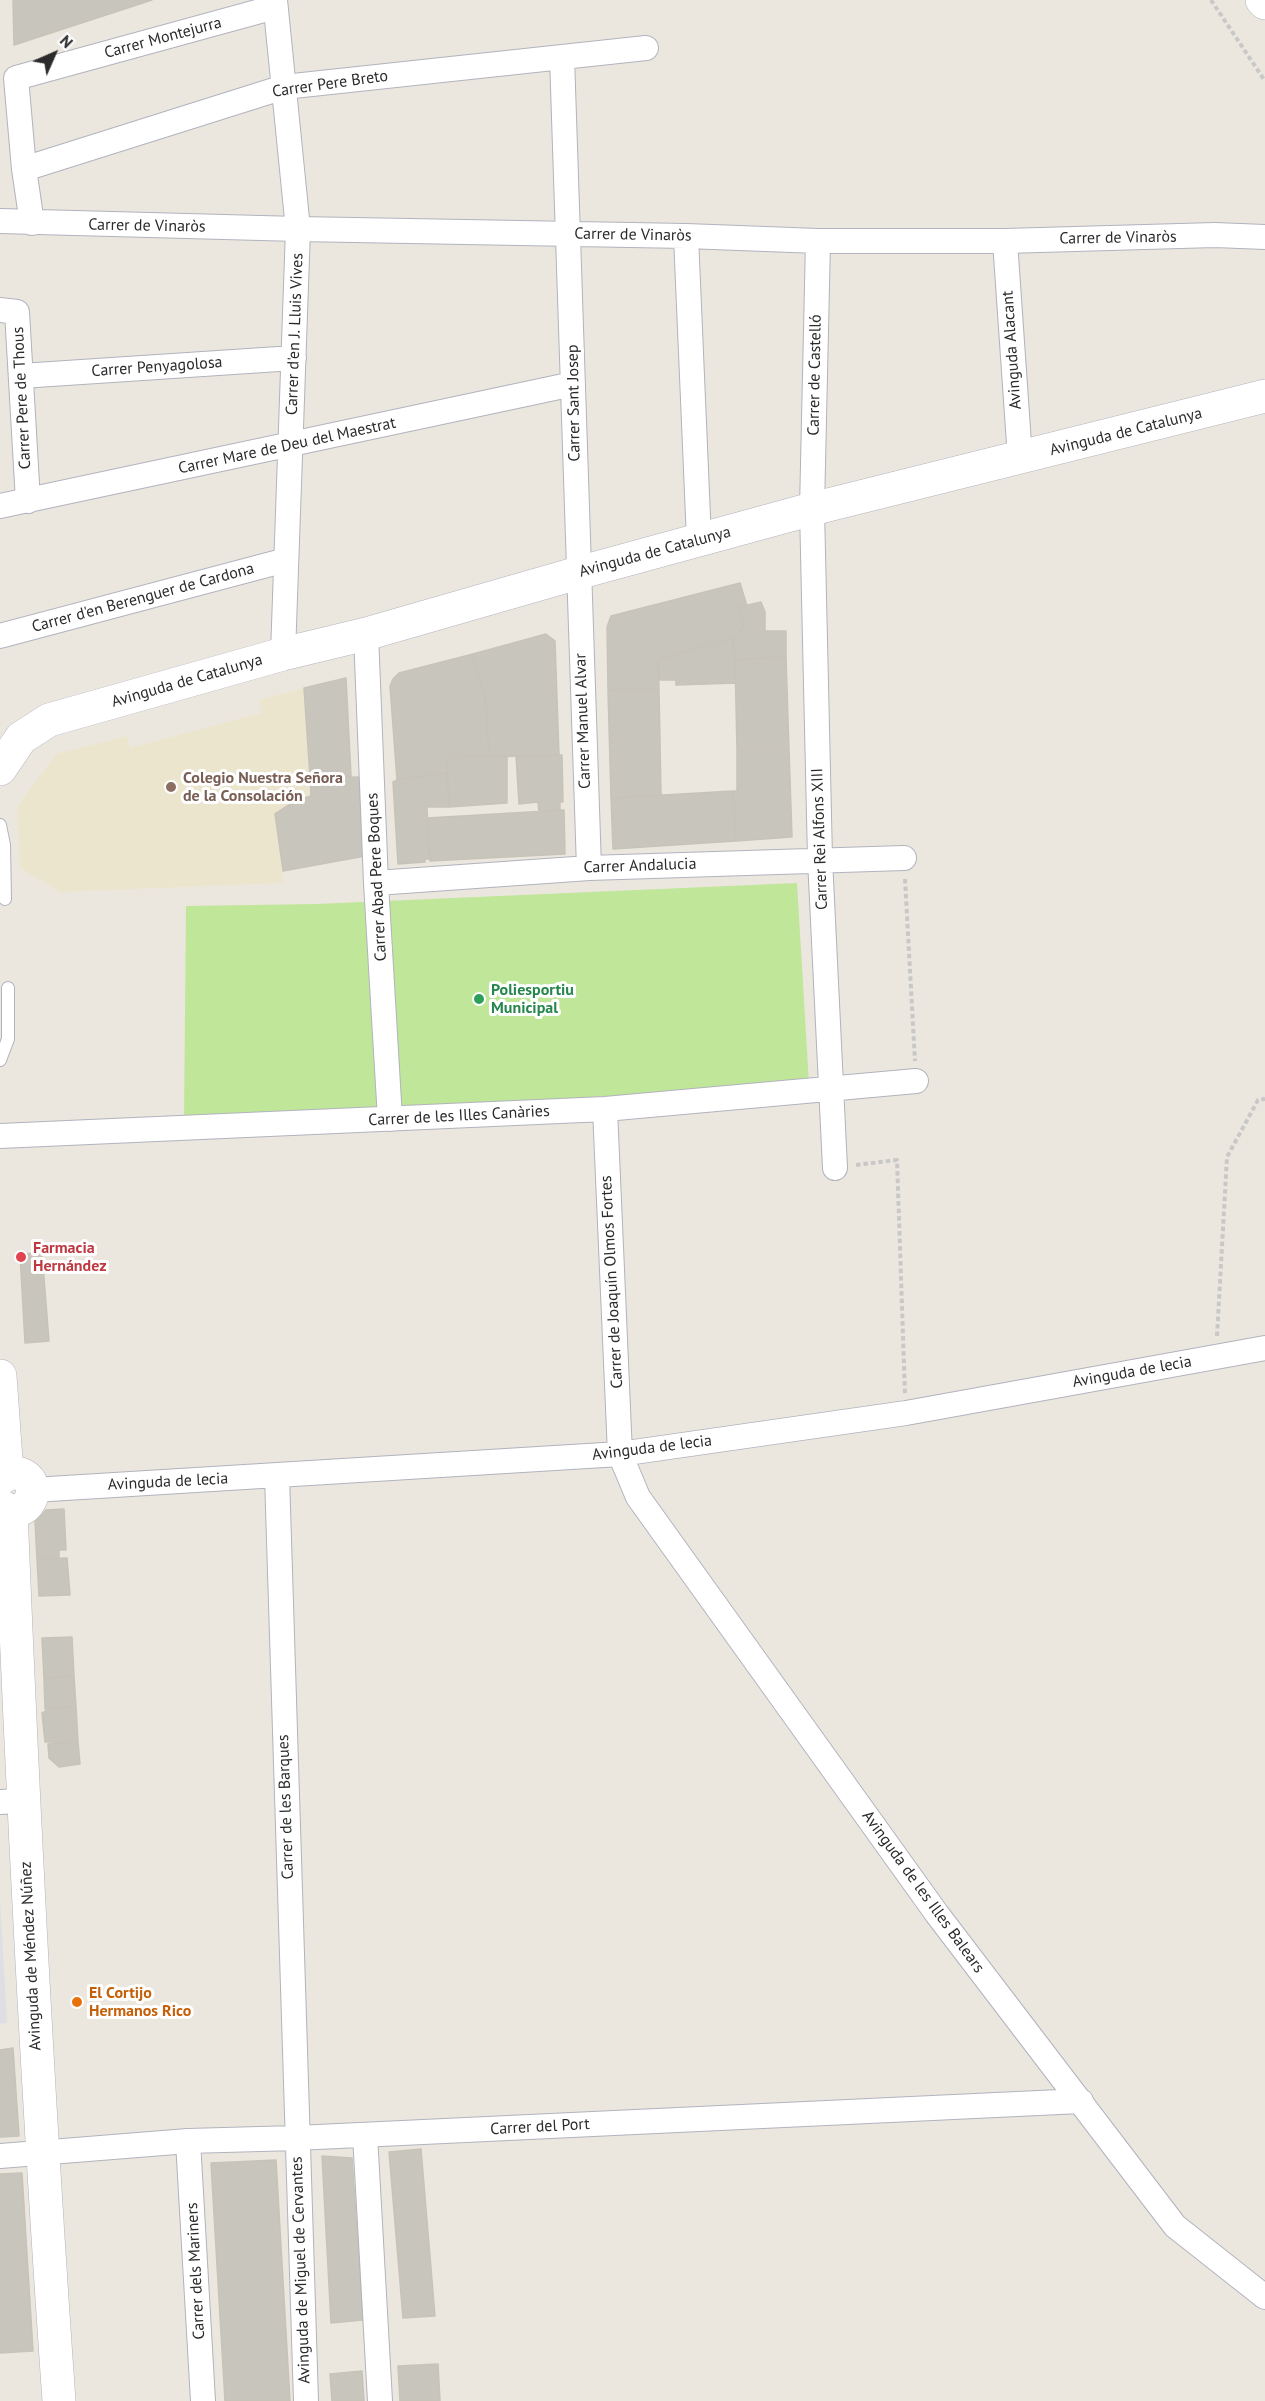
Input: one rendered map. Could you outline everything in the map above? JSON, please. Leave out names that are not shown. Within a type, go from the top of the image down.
[{"type":"street","name":"Carrer Montejurra","points":[[24,169],[16,78],[275,3]]},
{"type":"street","name":"Carrer d'en J. Lluis Vives","points":[[275,3],[298,230],[283,654]]},
{"type":"street","name":"Carrer Pere Breto","points":[[24,169],[284,87],[646,48]]},
{"type":"street","name":"Carrer Sant Josep","points":[[562,57],[578,573]]},
{"type":"street","points":[[24,169],[32,223]]},
{"type":"street","name":"Carrer de Vinaròs","points":[[0,221],[818,241],[1005,241],[1215,235],[1265,237]]},
{"type":"street","points":[[686,236],[699,540]]},
{"type":"street","name":"Carrer de Castelló","points":[[812,509],[818,241]]},
{"type":"street","name":"Avinguda Alacant","points":[[1005,241],[1020,459]]},
{"type":"street","name":"Carrer Pere de Thous","points":[[0,310],[17,312],[28,501]]},
{"type":"street","name":"Carrer Penyagolosa","points":[[21,376],[294,358]]},
{"type":"street","name":"Carrer Mare de Deu del Maestrat","points":[[0,506],[573,384]]},
{"type":"street","name":"Avinguda de Catalunya","points":[[0,728],[49,720],[812,509],[1020,459],[1265,396]]},
{"type":"street","name":"Carrer Rei Alfons XIII","points":[[812,509],[820,859],[835,1168]]},
{"type":"street","name":"Carrer d'en Berenguer de Cardona","points":[[0,636],[286,560]]},
{"type":"street","name":"Carrer Manuel Alvar","points":[[578,573],[589,868]]},
{"type":"street","name":"Carrer Abad Pere Boques","points":[[366,634],[376,883],[390,1119]]},
{"type":"street","name":"Avinguda de Catalunya","points":[[0,768],[21,738],[49,720]]},
{"type":"street","points":[[0,762],[0,768]]},
{"type":"street","name":"Carrer Andalucia","points":[[376,883],[589,868],[904,858]]},
{"type":"street","name":"Carrer de les Illes Canàries","points":[[0,1137],[604,1110],[916,1081]]},
{"type":"street","name":"Carrer de Joaquín Olmos Fortes","points":[[604,1110],[620,1454]]},
{"type":"street","name":"Avinguda de lecia","points":[[10,1492],[620,1454],[906,1413],[1265,1348]]},
{"type":"street","name":"Avinguda de Méndez Núñez","points":[[0,1376],[10,1492],[11,1802],[42,2153],[59,2401]]},
{"type":"street","name":"Avinguda de les Illes Balears","points":[[620,1454],[638,1497],[937,1914],[1175,2226],[1265,2297]]},
{"type":"street","name":"Carrer de les Barques","points":[[277,1476],[296,2138]]},
{"type":"street","name":"Carrer del Port","points":[[0,2156],[189,2141],[1081,2102]]},
{"type":"street","points":[[365,2135],[380,2401]]},
{"type":"street","name":"Avinguda de Miguel de Cervantes","points":[[296,2138],[306,2401]]},
{"type":"street","name":"Carrer dels Mariners","points":[[189,2141],[203,2401]]},
{"type":"lane","points":[[0,825],[4,845],[6,899]]},
{"type":"lane","points":[[0,1060],[8,1039],[8,988]]},
{"type":"path","points":[[1211,0],[1265,81]]},
{"type":"path","points":[[904,858],[916,1081]]},
{"type":"path","points":[[1216,1357],[1227,1157],[1258,1100],[1265,1100]]},
{"type":"path","points":[[835,1168],[897,1160],[906,1413]]},
{"type":"shaded area","name":"Colegio Nuestra Señora de la Consolación","points":[[304,688],[309,796],[295,801],[275,814],[283,883],[61,892],[20,868],[17,807],[56,754],[127,736],[130,748],[261,713],[259,700]]},
{"type":"shaded area","points":[[0,1898],[7,2023],[0,2024]]},
{"type":"green space","points":[[797,883],[809,1084],[320,1113],[184,1118],[186,906],[316,904]]},
{"type":"building","points":[[13,0],[152,0],[14,45]]},
{"type":"building","points":[[740,583],[747,606],[739,607],[744,627],[733,638],[658,660],[659,689],[608,690],[607,627],[611,616]]},
{"type":"building","points":[[761,602],[765,612],[765,631],[786,631],[786,657],[735,660],[733,638],[744,627],[739,607]]},
{"type":"building","points":[[546,634],[555,641],[559,755],[489,757],[486,702],[473,654]]},
{"type":"building","points":[[733,638],[735,683],[676,685],[676,680],[659,680],[658,660]]},
{"type":"building","points":[[473,654],[486,702],[489,757],[447,757],[447,773],[397,780],[390,686],[393,679],[399,673]]},
{"type":"building","points":[[786,657],[789,750],[737,750],[735,660]]},
{"type":"building","points":[[346,678],[351,776],[310,778],[304,688]]},
{"type":"building","points":[[659,689],[661,795],[611,798],[608,690]]},
{"type":"building","points":[[737,750],[789,750],[792,837],[736,841],[733,791],[737,791]]},
{"type":"building","points":[[562,755],[563,802],[560,802],[560,811],[539,812],[538,802],[519,804],[516,756]]},
{"type":"building","points":[[507,756],[507,803],[449,807],[447,757]]},
{"type":"building","points":[[447,773],[449,807],[427,807],[429,859],[425,859],[425,862],[398,864],[393,782]]},
{"type":"building","points":[[361,777],[365,856],[283,871],[275,814],[295,801],[311,796],[310,778]]},
{"type":"building","points":[[733,791],[736,841],[613,849],[611,798]]},
{"type":"building","points":[[564,810],[565,854],[430,861],[427,818]]},
{"type":"building","points":[[42,1253],[49,1341],[25,1343],[20,1254]]},
{"type":"building","points":[[64,1509],[66,1550],[59,1550],[59,1558],[37,1559],[35,1522],[46,1510]]},
{"type":"building","points":[[67,1558],[70,1595],[39,1596],[37,1559]]},
{"type":"building","points":[[72,1637],[74,1676],[44,1678],[42,1638]]},
{"type":"building","points":[[74,1676],[76,1707],[45,1708],[44,1678]]},
{"type":"building","points":[[76,1707],[78,1742],[45,1742],[42,1713],[46,1711],[45,1708]]},
{"type":"building","points":[[78,1742],[80,1764],[59,1767],[49,1758],[48,1744]]},
{"type":"building","points":[[13,2048],[19,2136],[0,2137],[0,2050]]},
{"type":"building","points":[[421,2149],[435,2316],[403,2318],[389,2152]]},
{"type":"building","points":[[322,2156],[352,2158],[363,2320],[331,2323]]},
{"type":"building","points":[[276,2160],[290,2401],[225,2401],[211,2163]]},
{"type":"building","points":[[22,2173],[33,2351],[0,2353],[0,2174]]},
{"type":"building","points":[[438,2364],[440,2401],[400,2401],[398,2366]]},
{"type":"building","points":[[362,2371],[364,2401],[332,2401],[330,2374]]},
{"type":"place","name":"Colegio Nuestra Señora de la Consolación","points":[[171,787]]},
{"type":"place","name":"Poliesportiu Municipal","points":[[479,999]]},
{"type":"place","name":"Farmacia Hernández","points":[[21,1257]]},
{"type":"place","name":"El Cortijo Hermanos Rico","points":[[77,2002]]}]
